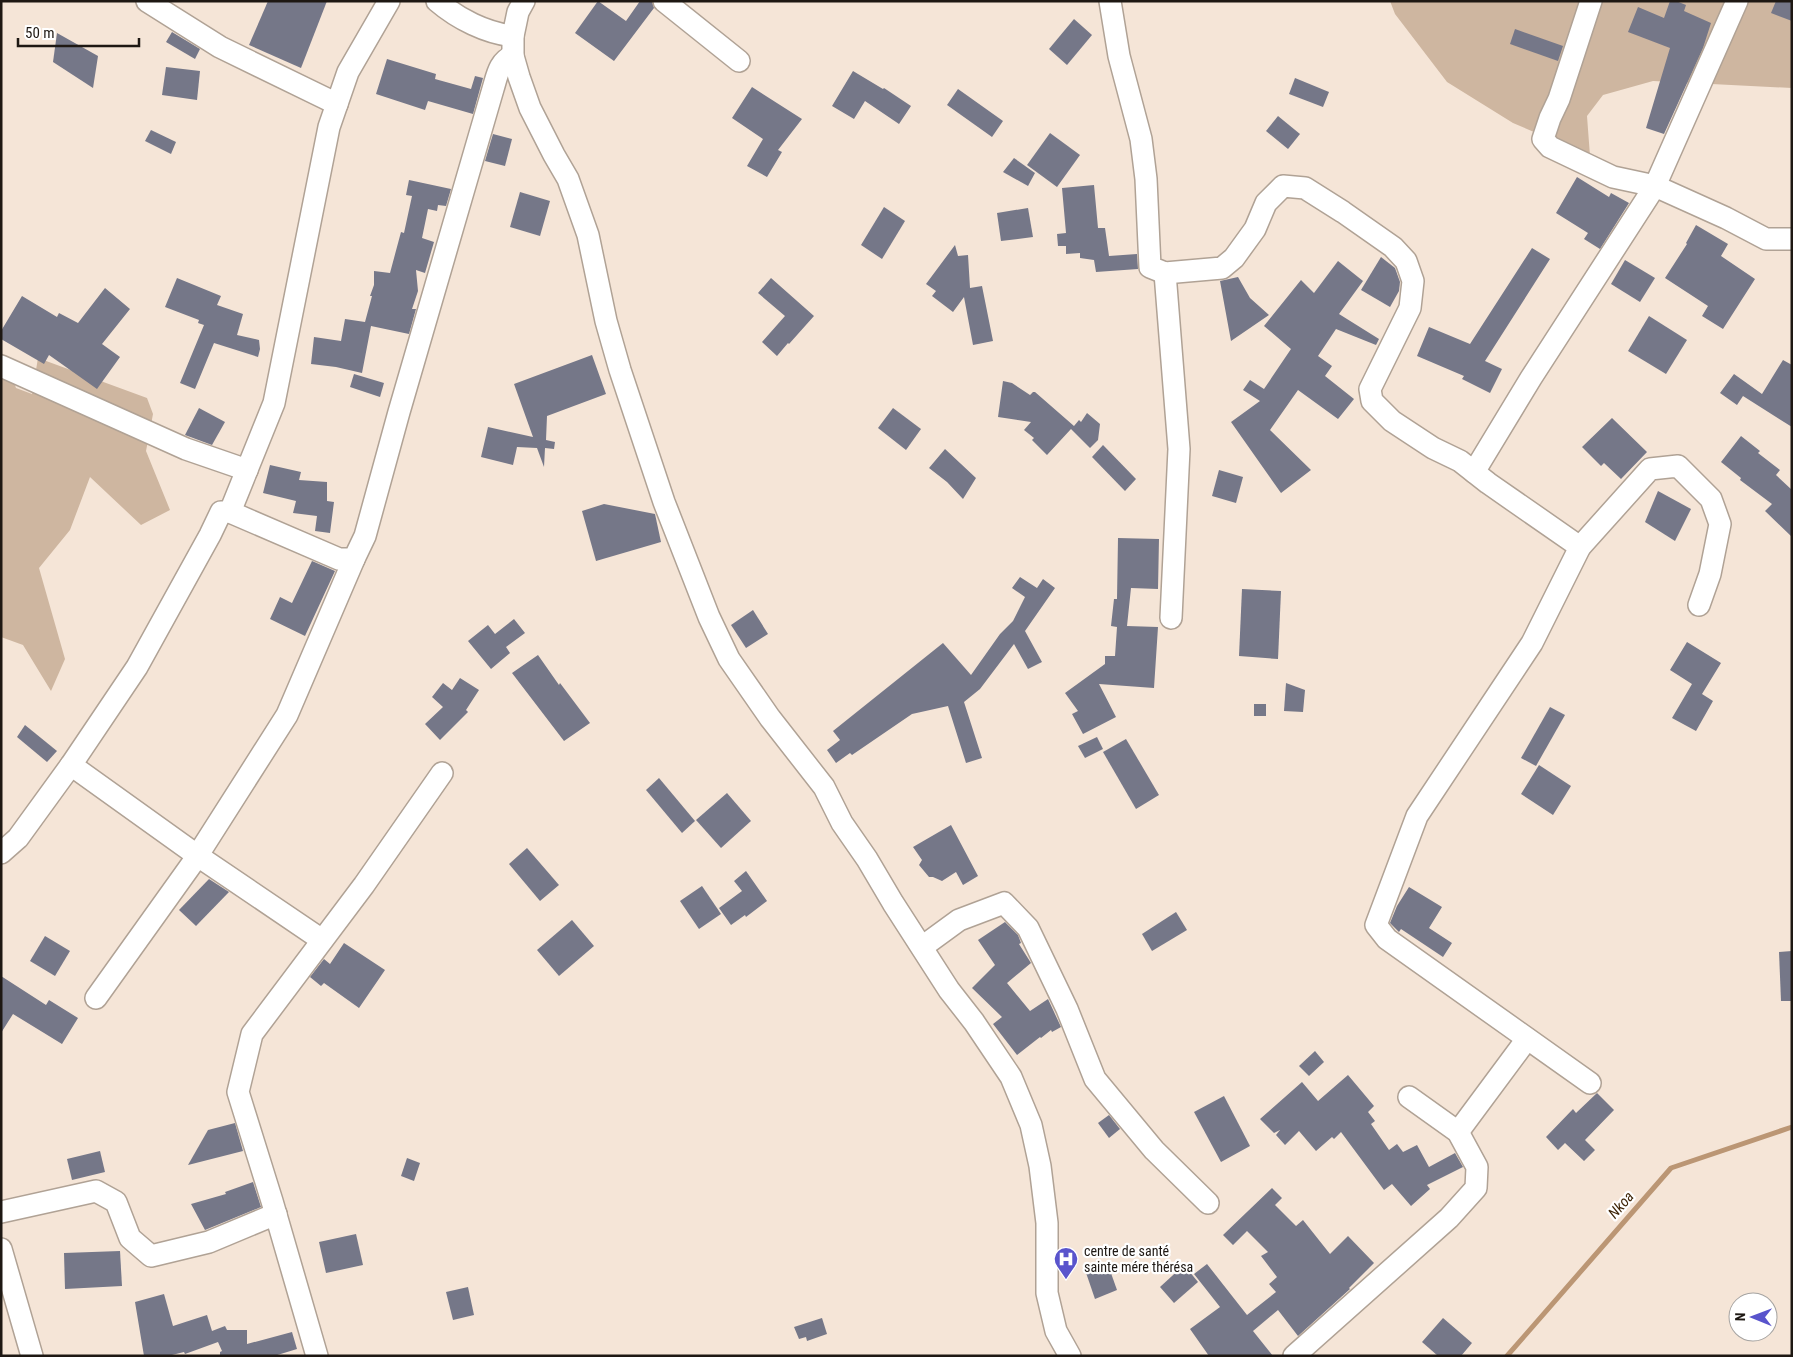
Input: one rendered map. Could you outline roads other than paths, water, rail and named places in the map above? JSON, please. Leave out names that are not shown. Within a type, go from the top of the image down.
[{"type":"street","points":[[147,1],[220,47],[337,104]]},
{"type":"street","points":[[230,512],[274,403],[329,127],[348,72],[388,1]]},
{"type":"street","points":[[437,1],[452,14],[498,34],[513,36]]},
{"type":"street","points":[[524,1],[518,12],[513,36],[513,56],[530,108],[568,179],[588,234],[606,321],[620,370],[664,502],[709,617],[729,659],[770,718],[824,787],[842,823],[948,990],[974,1022],[1011,1077],[1031,1125],[1040,1166],[1047,1223],[1047,1293],[1056,1331],[1070,1356]]},
{"type":"street","points":[[664,1],[739,61]]},
{"type":"street","points":[[1110,1],[1119,56],[1141,139],[1146,179],[1150,267],[1165,272],[1222,268],[1234,258],[1255,229],[1266,203],[1283,186],[1305,188],[1336,207],[1393,248],[1406,261],[1413,281],[1410,308],[1370,389],[1372,401],[1392,422],[1433,448],[1460,461],[1580,547]]},
{"type":"street","points":[[1591,1],[1544,139],[1550,146],[1613,178],[1656,186],[1726,218],[1766,240],[1792,239]]},
{"type":"street","points":[[1474,472],[1531,378],[1656,186],[1737,1]]},
{"type":"street","points":[[96,998],[198,856],[287,715],[365,536],[459,202],[493,89],[502,65],[507,58],[513,56]]},
{"type":"street","points":[[1165,272],[1179,449],[1171,618]]},
{"type":"street","points":[[1,366],[186,449],[247,470]]},
{"type":"street","points":[[1590,1084],[1387,940],[1376,925],[1417,816],[1532,643],[1580,547],[1650,469],[1678,466],[1711,499],[1720,524],[1710,574],[1699,605]]},
{"type":"street","points":[[1,853],[18,838],[71,765],[137,667],[221,512],[230,512],[338,559],[354,559]]},
{"type":"street","points":[[71,765],[198,856],[322,940]]},
{"type":"street","points":[[318,1356],[238,1092],[252,1034],[364,885],[442,773]]},
{"type":"street","points":[[922,947],[958,920],[1004,903],[1028,928],[1067,1009],[1095,1079],[1154,1150],[1208,1203]]},
{"type":"street","points":[[1458,1132],[1527,1039]]},
{"type":"street","points":[[1294,1356],[1449,1218],[1476,1188],[1476,1167],[1458,1132],[1409,1097]]},
{"type":"street","points":[[1,1212],[96,1191],[116,1202],[130,1238],[151,1256],[209,1242],[276,1214]]},
{"type":"street","points":[[1,1249],[32,1356]]},
{"type":"waterway","name":"Nkoa","points":[[1507,1356],[1671,1168],[1792,1127]]},
{"type":"place","name":"centre de santé sainte mére thérésa","points":[[1066,1280]]}]
